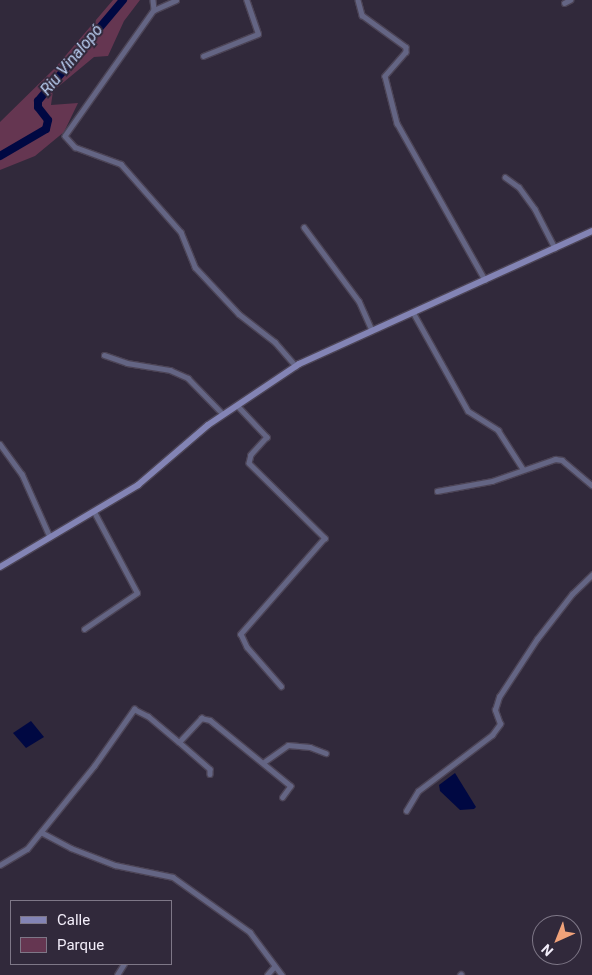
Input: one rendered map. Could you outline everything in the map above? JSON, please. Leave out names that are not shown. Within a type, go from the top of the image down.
[{"type":"main road","points":[[0,567],[152,476],[223,414],[296,366],[592,231]]},
{"type":"street","points":[[153,0],[154,10]]},
{"type":"street","points":[[176,0],[154,10],[65,136],[75,148],[121,164],[181,232],[195,267],[239,314],[275,342],[296,366]]},
{"type":"street","points":[[203,56],[258,34],[246,0]]},
{"type":"street","points":[[358,0],[362,15],[406,47],[406,52],[385,76],[398,123],[485,280]]},
{"type":"street","points":[[564,3],[570,0]]},
{"type":"street","points":[[504,177],[519,187],[535,209],[555,248]]},
{"type":"street","points":[[304,227],[359,301],[372,330]]},
{"type":"street","points":[[413,312],[468,411],[498,430],[523,469]]},
{"type":"street","points":[[104,355],[127,363],[170,370],[188,378],[223,414]]},
{"type":"street","points":[[237,405],[267,437],[251,455],[249,463],[325,538],[241,634],[247,647],[281,686]]},
{"type":"street","points":[[0,444],[22,474],[50,537]]},
{"type":"street","points":[[437,491],[492,482],[523,469],[555,459],[562,460],[592,484]]},
{"type":"street","points":[[84,629],[137,593],[94,512]]},
{"type":"street","points":[[406,811],[418,791],[492,735],[500,724],[495,710],[500,697],[537,639],[572,594],[592,575]]},
{"type":"street","points":[[0,865],[20,856],[41,832],[134,709],[148,716],[179,742],[210,769],[210,774]]},
{"type":"street","points":[[179,742],[204,717],[264,762],[291,786],[283,797]]},
{"type":"street","points":[[264,762],[288,745],[326,753]]},
{"type":"street","points":[[41,832],[71,848],[115,865],[173,877],[250,932],[274,967],[282,975]]},
{"type":"street","points":[[267,975],[274,967]]},
{"type":"green space","points":[[113,0],[140,0],[124,21],[108,56],[94,57],[53,91],[51,105],[78,103],[64,132],[35,156],[0,170],[0,122],[55,68]]},
{"type":"shaded area","points":[[31,721],[44,737],[26,748],[13,733]]},
{"type":"shaded area","points":[[455,773],[476,807],[474,809],[460,810],[440,791],[439,785]]},
{"type":"waterway","name":"Riu Vinalopó","points":[[0,156],[46,129],[48,120],[38,107],[38,101],[123,0]]}]
